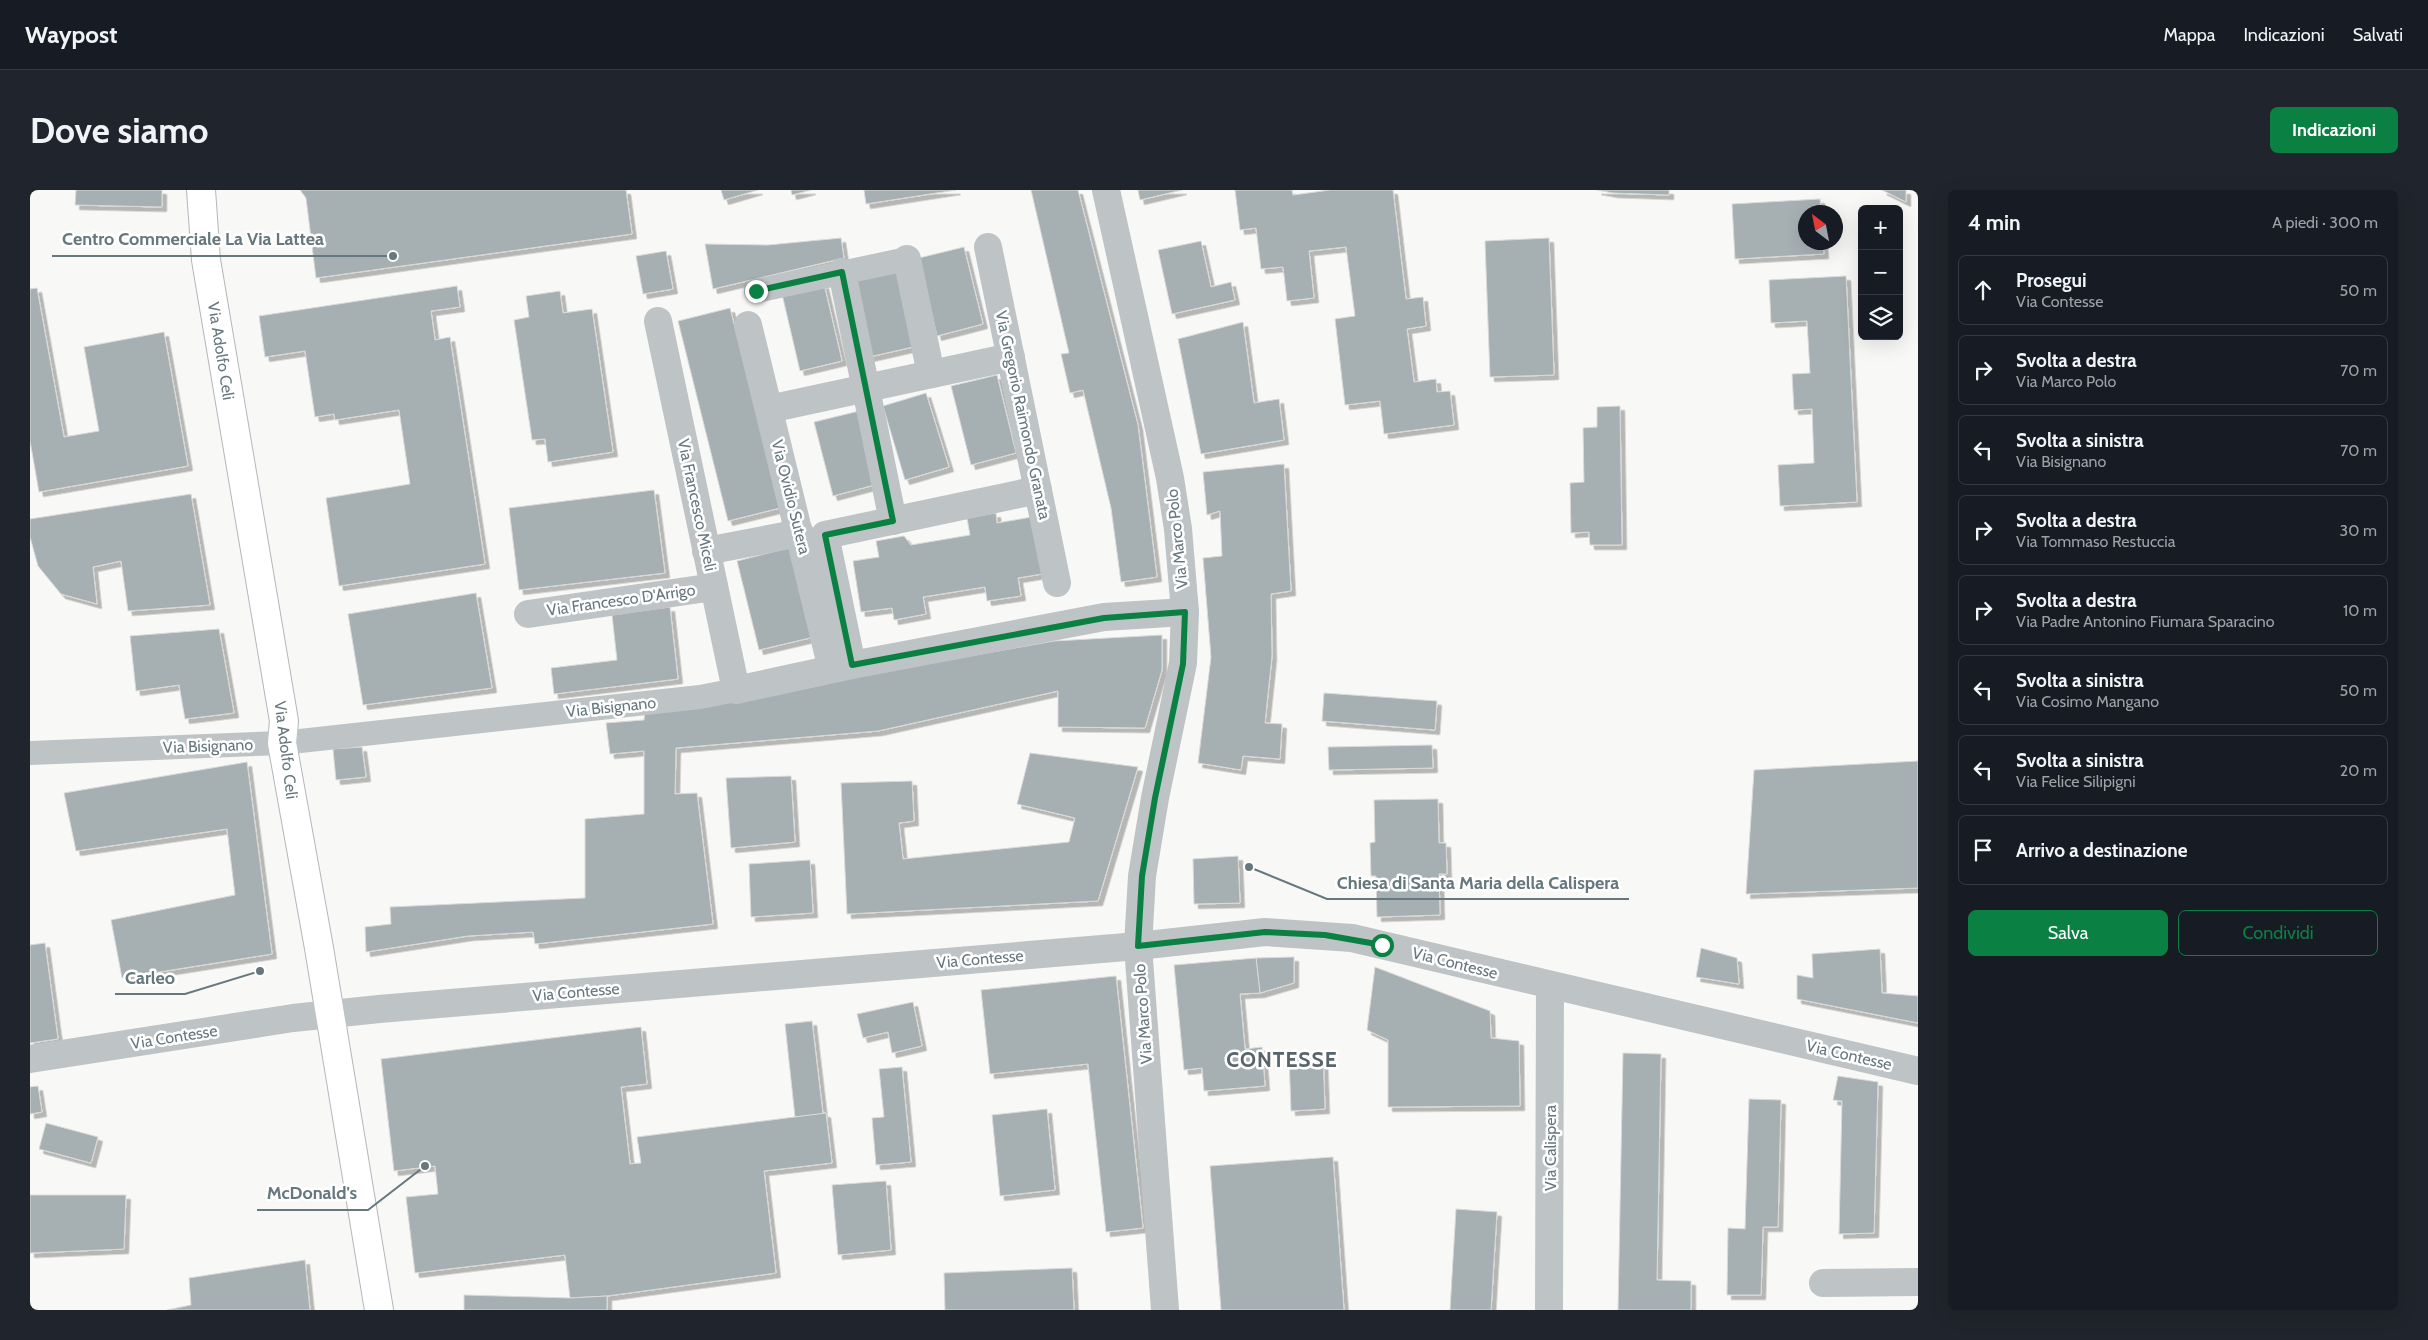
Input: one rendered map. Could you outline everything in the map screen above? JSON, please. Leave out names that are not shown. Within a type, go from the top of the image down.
[{"type":"main road","name":"Via Adolfo Celi","points":[[201,190],[208,270],[284,721],[282,743],[330,1014],[378,1310]]},
{"type":"street","name":"Via Marco Polo","points":[[1106,190],[1170,478],[1178,529],[1185,612],[1183,664],[1155,798],[1142,876],[1138,946],[1165,1310]]},
{"type":"street","name":"Via Gregorio Raimondo Granata","points":[[988,248],[1057,583]]},
{"type":"street","points":[[756,291],[907,259],[931,374]]},
{"type":"street","points":[[842,272],[893,521]]},
{"type":"street","name":"Via Francesco Miceli","points":[[658,321],[736,690]]},
{"type":"street","name":"Via Ovidio Sutera","points":[[748,325],[769,409],[813,534],[842,667]]},
{"type":"street","points":[[769,409],[1011,357]]},
{"type":"street","points":[[706,551],[893,521],[1038,490]]},
{"type":"street","name":"Via Francesco D'Arrigo","points":[[528,614],[714,587]]},
{"type":"street","name":"Via Bisignano","points":[[30,753],[282,743],[700,697],[842,667],[1104,618],[1185,612]]},
{"type":"street","name":"Via Contesse","points":[[30,1060],[330,1014],[1138,946],[1265,932],[1325,935],[1374,944],[1918,1071]]},
{"type":"street","name":"Via Calispera","points":[[1549,1310],[1550,986]]},
{"type":"street","points":[[1823,1283],[1918,1282]]},
{"type":"building","points":[[76,190],[162,190],[162,207],[75,205]]},
{"type":"building","points":[[300,190],[626,190],[632,234],[316,278],[306,198]]},
{"type":"building","points":[[721,190],[758,190],[724,200]]},
{"type":"building","points":[[791,190],[811,190],[792,195]]},
{"type":"building","points":[[864,190],[956,190],[866,204]]},
{"type":"building","points":[[1031,190],[1078,190],[1138,425],[1157,577],[1121,582],[1111,508],[1083,390],[1070,393],[1061,354],[1069,353]]},
{"type":"building","points":[[1138,190],[1182,190],[1140,200]]},
{"type":"building","points":[[1235,190],[1292,190],[1293,195],[1330,190],[1393,190],[1406,299],[1423,297],[1426,326],[1407,329],[1414,382],[1436,379],[1437,392],[1450,391],[1454,425],[1384,434],[1380,401],[1345,405],[1335,319],[1355,316],[1346,247],[1309,251],[1314,298],[1287,301],[1283,267],[1261,269],[1256,228],[1240,230]]},
{"type":"building","points":[[1597,190],[1669,190],[1669,195],[1613,193]]},
{"type":"building","points":[[1882,190],[1906,190],[1906,202]]},
{"type":"building","points":[[1820,199],[1820,205],[1798,205],[1798,250],[1824,250],[1824,254],[1735,259],[1732,204]]},
{"type":"building","points":[[841,238],[844,258],[713,289],[705,244],[768,245]]},
{"type":"building","points":[[1549,238],[1554,375],[1490,377],[1485,241]]},
{"type":"building","points":[[1201,241],[1211,287],[1231,282],[1235,300],[1172,314],[1158,250]]},
{"type":"building","points":[[964,247],[983,324],[937,336],[919,258]]},
{"type":"building","points":[[666,251],[673,289],[643,294],[636,256]]},
{"type":"building","points":[[896,268],[913,347],[869,357],[852,278]]},
{"type":"building","points":[[1846,276],[1857,502],[1780,506],[1778,465],[1814,463],[1812,409],[1794,410],[1792,374],[1810,373],[1807,321],[1771,323],[1769,280]]},
{"type":"building","points":[[824,284],[842,361],[800,371],[782,294]]},
{"type":"building","points":[[457,286],[460,307],[431,311],[435,340],[450,337],[485,564],[339,586],[326,498],[410,484],[399,410],[335,420],[334,414],[315,417],[305,351],[265,357],[259,316]]},
{"type":"building","points":[[37,288],[64,437],[99,431],[84,347],[164,332],[188,466],[39,492],[30,441],[30,289]]},
{"type":"building","points":[[560,291],[563,313],[592,309],[613,452],[548,462],[545,439],[532,440],[514,320],[529,317],[526,296]]},
{"type":"building","points":[[730,308],[780,508],[728,521],[678,321]]},
{"type":"building","points":[[1243,322],[1254,403],[1279,399],[1284,440],[1201,454],[1178,339]]},
{"type":"building","points":[[997,375],[1016,453],[971,465],[951,386]]},
{"type":"building","points":[[926,393],[949,467],[905,480],[883,406]]},
{"type":"building","points":[[1620,406],[1622,545],[1590,545],[1589,532],[1571,533],[1570,483],[1584,482],[1583,428],[1597,427],[1597,407]]},
{"type":"building","points":[[859,411],[878,484],[833,496],[814,422]]},
{"type":"building","points":[[1284,464],[1291,591],[1271,594],[1272,656],[1265,723],[1282,724],[1280,759],[1243,756],[1241,770],[1198,763],[1211,657],[1203,558],[1222,556],[1220,511],[1207,515],[1203,472]]},
{"type":"building","points":[[654,490],[665,573],[519,590],[509,508]]},
{"type":"building","points":[[191,494],[210,605],[128,611],[121,561],[93,567],[97,604],[61,594],[38,566],[30,537],[30,519]]},
{"type":"building","points":[[996,513],[997,523],[1032,517],[1042,574],[1018,578],[1021,596],[987,601],[985,587],[923,597],[926,614],[894,620],[892,608],[861,612],[853,561],[879,557],[876,541],[904,536],[911,545],[970,535],[967,518]]},
{"type":"building","points":[[792,547],[814,637],[759,650],[737,561]]},
{"type":"building","points":[[476,593],[492,688],[363,705],[348,614]]},
{"type":"building","points":[[670,607],[678,679],[554,694],[551,668],[617,660],[612,615]]},
{"type":"building","points":[[219,629],[234,713],[185,719],[179,685],[136,691],[130,636]]},
{"type":"building","points":[[1162,635],[1162,670],[1145,728],[1058,727],[1058,691],[878,731],[676,748],[675,794],[697,793],[713,924],[535,944],[533,932],[468,936],[366,952],[365,927],[391,924],[390,907],[585,898],[585,819],[644,814],[644,751],[610,754],[606,723],[644,720],[645,711],[769,692],[1054,641]]},
{"type":"building","points":[[1324,693],[1437,701],[1435,730],[1322,721]]},
{"type":"building","points":[[1432,745],[1433,768],[1329,770],[1328,747]]},
{"type":"building","points":[[362,747],[366,777],[336,780],[333,749]]},
{"type":"building","points":[[1030,753],[1138,767],[1098,901],[847,914],[841,783],[912,781],[914,821],[899,823],[903,859],[1069,842],[1075,818],[1017,804]]},
{"type":"building","points":[[1918,761],[1918,888],[1746,894],[1754,770]]},
{"type":"building","points":[[247,762],[272,954],[122,978],[111,920],[235,895],[227,829],[76,851],[64,793]]},
{"type":"building","points":[[791,776],[795,842],[731,848],[726,778]]},
{"type":"building","points":[[1438,799],[1439,843],[1446,843],[1447,874],[1439,874],[1440,915],[1377,917],[1376,876],[1371,876],[1370,843],[1375,842],[1374,800]]},
{"type":"building","points":[[1238,856],[1240,903],[1194,904],[1193,859]]},
{"type":"building","points":[[810,860],[813,913],[751,917],[749,864]]},
{"type":"building","points":[[45,943],[58,1039],[30,1043],[30,945]]},
{"type":"building","points":[[1701,948],[1737,958],[1739,984],[1696,977]]},
{"type":"building","points":[[1880,949],[1882,993],[1918,996],[1918,1023],[1797,999],[1797,975],[1813,978],[1812,954]]},
{"type":"building","points":[[1294,957],[1294,983],[1260,993],[1256,958]]},
{"type":"building","points":[[1256,958],[1260,993],[1240,994],[1245,1049],[1262,1047],[1265,1086],[1204,1091],[1202,1068],[1184,1070],[1174,965]]},
{"type":"building","points":[[1375,967],[1490,1011],[1491,1038],[1519,1041],[1520,1106],[1388,1107],[1388,1040],[1367,1030]]},
{"type":"building","points":[[1116,976],[1143,1228],[1106,1232],[1088,1064],[990,1074],[981,990]]},
{"type":"building","points":[[913,1002],[922,1046],[892,1053],[888,1032],[863,1038],[857,1014]]},
{"type":"building","points":[[812,1021],[823,1114],[795,1117],[785,1024]]},
{"type":"building","points":[[641,1027],[647,1084],[621,1087],[630,1164],[641,1163],[637,1137],[826,1113],[832,1163],[764,1171],[776,1273],[607,1296],[570,1298],[565,1255],[415,1273],[406,1197],[438,1194],[435,1166],[394,1171],[381,1059]]},
{"type":"building","points":[[1623,1053],[1661,1054],[1657,1280],[1691,1281],[1691,1310],[1618,1310]]},
{"type":"building","points":[[1323,1054],[1325,1109],[1291,1111],[1289,1056]]},
{"type":"building","points":[[902,1067],[911,1162],[876,1165],[872,1118],[884,1117],[879,1069]]},
{"type":"building","points":[[1838,1076],[1878,1082],[1874,1233],[1839,1234],[1842,1101],[1833,1100]]},
{"type":"building","points":[[38,1086],[42,1112],[30,1114],[30,1087]]},
{"type":"building","points":[[1749,1099],[1781,1100],[1778,1227],[1763,1227],[1761,1295],[1727,1295],[1728,1228],[1745,1229]]},
{"type":"building","points":[[1047,1109],[1055,1190],[1000,1196],[992,1115]]},
{"type":"building","points":[[46,1123],[98,1137],[91,1163],[39,1149]]},
{"type":"building","points":[[1333,1157],[1344,1310],[1221,1310],[1210,1166]]},
{"type":"building","points":[[886,1181],[891,1250],[838,1255],[832,1185]]},
{"type":"building","points":[[30,1195],[126,1195],[124,1249],[30,1253]]},
{"type":"building","points":[[1456,1209],[1497,1212],[1491,1310],[1450,1310]]},
{"type":"building","points":[[305,1260],[310,1310],[167,1310],[191,1305],[189,1278]]},
{"type":"building","points":[[1072,1268],[1074,1310],[945,1310],[944,1273]]},
{"type":"building","points":[[464,1295],[570,1298],[607,1296],[607,1310],[464,1310]]},
{"type":"place","name":"Centro Commerciale La Via Lattea","points":[[393,256]]},
{"type":"place","name":"Chiesa di Santa Maria della Calispera","points":[[1249,867]]},
{"type":"place","name":"Carleo","points":[[260,971]]},
{"type":"place","name":"McDonald's","points":[[425,1166]]},
{"type":"district","name":"CONTESSE","points":[[1282,1059]]},
{"type":"route","points":[[756,291],[842,272],[893,521],[825,535],[852,665],[1104,618],[1185,612],[1183,664],[1155,798],[1142,876],[1138,946],[1265,932],[1352,938],[1382,945]]}]
